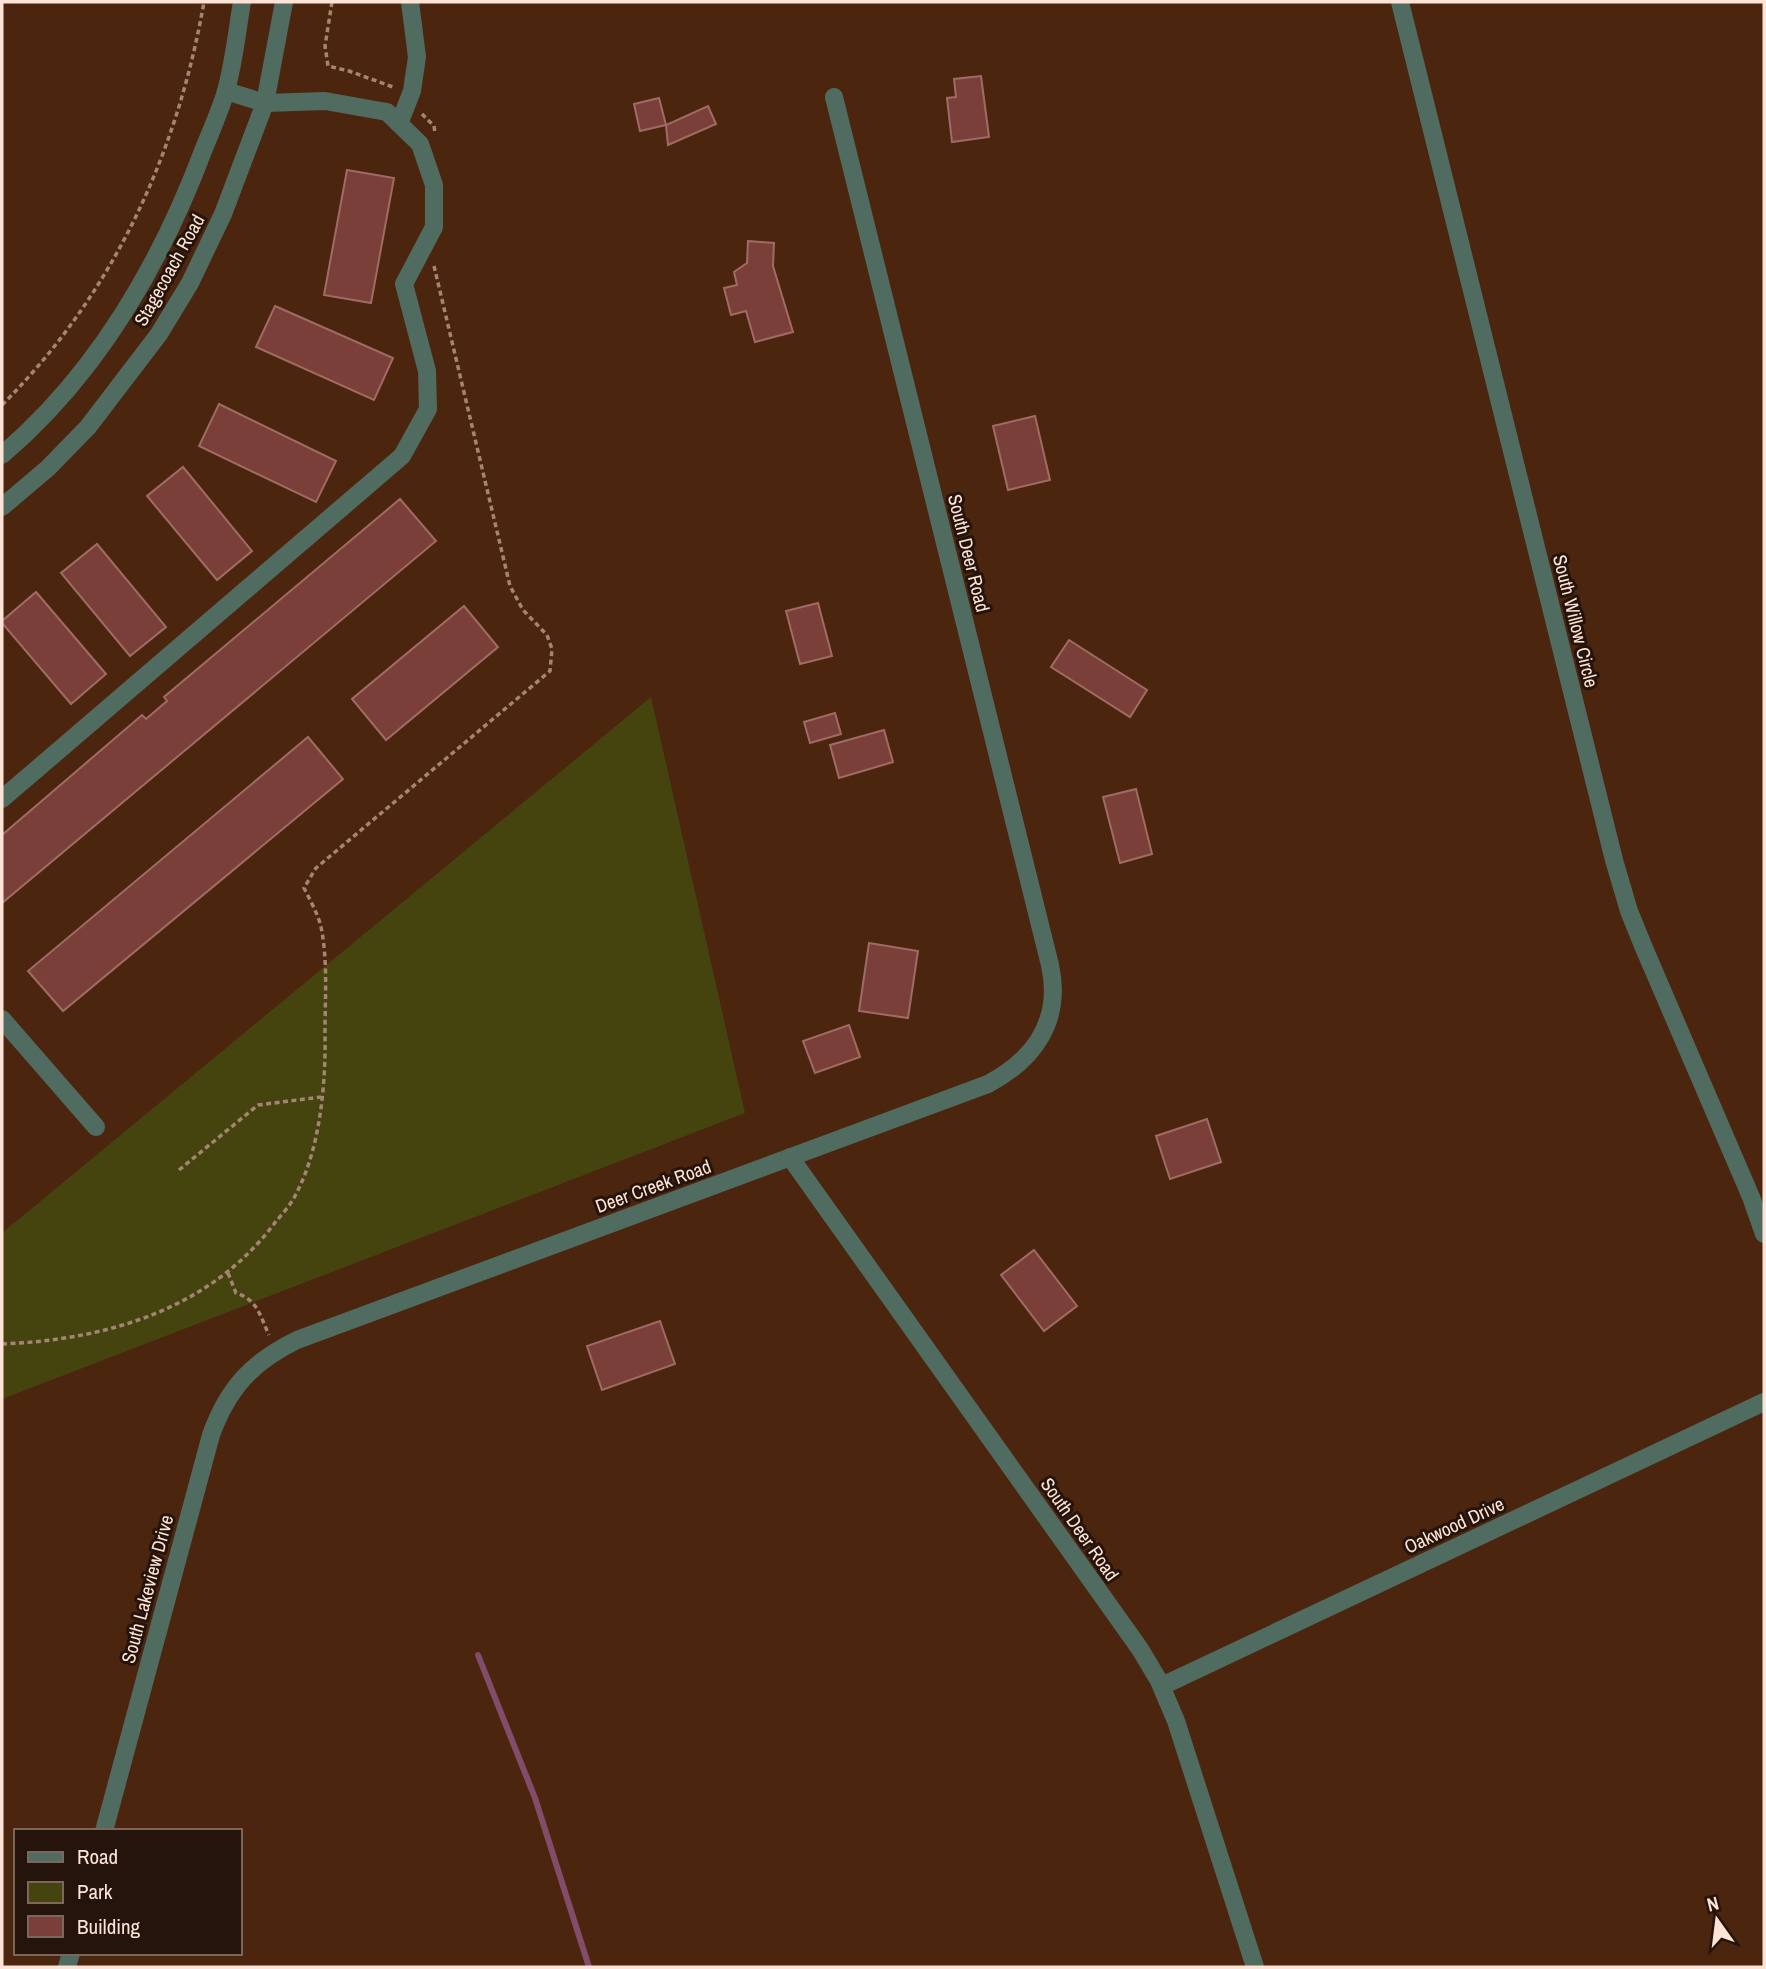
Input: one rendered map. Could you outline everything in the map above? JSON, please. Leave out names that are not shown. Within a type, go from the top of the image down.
[{"type":"street","name":"Stagecoach Road","points":[[2,455],[56,402],[124,313],[154,264],[186,198],[226,91],[242,2]]},
{"type":"street","name":"Stagecoach Road","points":[[2,507],[48,468],[88,427],[159,334],[190,283],[223,214],[265,103],[284,2]]},
{"type":"street","points":[[399,124],[412,91],[417,57],[410,2]]},
{"type":"street","name":"South Willow Circle","points":[[1400,2],[1607,834],[1629,911],[1751,1197],[1764,1234]]},
{"type":"street","points":[[2,799],[402,456],[428,409],[427,371],[404,284],[434,228],[434,185],[420,145],[387,112],[324,101],[265,103],[226,91]]},
{"type":"street","name":"South Deer Road","points":[[834,97],[1051,965],[1053,996],[1049,1019]]},
{"type":"street","points":[[2,1019],[96,1127]]},
{"type":"street","name":"Deer Creek Road","points":[[252,1368],[278,1349],[988,1084],[1009,1073],[1027,1058],[1040,1040],[1049,1019]]},
{"type":"street","name":"South Deer Road","points":[[790,1157],[1140,1649],[1162,1686],[1176,1721],[1255,1967]]},
{"type":"street","name":"South Lakeview Drive","points":[[105,1829],[211,1435],[226,1400],[252,1368]]},
{"type":"street","name":"Oakwood Drive","points":[[1162,1686],[1764,1402]]},
{"type":"path","points":[[2,405],[46,357],[80,311],[108,270],[135,221],[175,125],[196,46],[204,2]]},
{"type":"path","points":[[332,2],[325,46],[328,66],[394,88],[434,125],[436,136]]},
{"type":"path","points":[[2,1344],[35,1343],[114,1329],[190,1298],[228,1273],[264,1237],[296,1195],[315,1140],[321,1097],[325,1061],[325,975],[321,926],[304,888],[316,868],[550,671],[552,649],[547,635],[523,610],[510,586],[432,260]]},
{"type":"path","points":[[179,1170],[258,1105],[321,1097]]},
{"type":"path","points":[[228,1273],[236,1293],[247,1297],[258,1307],[268,1334],[278,1349]]},
{"type":"green space","points":[[651,697],[745,1113],[2,1399],[2,1233]]},
{"type":"building","points":[[981,76],[989,137],[952,142],[947,98],[956,97],[954,79]]},
{"type":"building","points":[[659,98],[666,125],[640,131],[634,104]]},
{"type":"building","points":[[708,106],[716,124],[668,145],[666,125]]},
{"type":"building","points":[[347,170],[394,178],[371,303],[324,295]]},
{"type":"building","points":[[748,241],[774,243],[773,266],[793,332],[755,342],[746,311],[731,315],[724,288],[737,285],[734,272],[747,263]]},
{"type":"building","points":[[275,306],[393,358],[374,400],[256,347]]},
{"type":"building","points":[[219,404],[336,461],[316,502],[199,446]]},
{"type":"building","points":[[1035,416],[1050,480],[1008,490],[993,426]]},
{"type":"building","points":[[183,467],[252,551],[217,580],[147,496]]},
{"type":"building","points":[[400,499],[436,541],[2,903],[2,835],[142,715],[146,719],[167,701],[164,697]]},
{"type":"building","points":[[97,544],[166,627],[130,656],[61,573]]},
{"type":"building","points":[[36,592],[106,674],[71,704],[2,623]]},
{"type":"building","points":[[818,603],[832,656],[800,664],[786,611]]},
{"type":"building","points":[[464,606],[498,647],[386,740],[352,699]]},
{"type":"building","points":[[1069,640],[1147,690],[1130,717],[1051,667]]},
{"type":"building","points":[[835,713],[841,734],[810,743],[804,722]]},
{"type":"building","points":[[884,730],[893,762],[839,778],[830,745]]},
{"type":"building","points":[[308,737],[343,779],[63,1011],[28,971]]},
{"type":"building","points":[[1136,789],[1152,854],[1120,863],[1103,797]]},
{"type":"building","points":[[869,943],[918,951],[908,1018],[859,1011]]},
{"type":"building","points":[[849,1025],[860,1057],[815,1073],[803,1041]]},
{"type":"building","points":[[1207,1119],[1221,1162],[1170,1179],[1156,1136]]},
{"type":"building","points":[[1034,1250],[1077,1306],[1044,1331],[1001,1275]]},
{"type":"building","points":[[660,1321],[675,1364],[602,1390],[587,1346]]},
{"type":"waterway","points":[[478,1655],[535,1798],[589,1967]]}]
